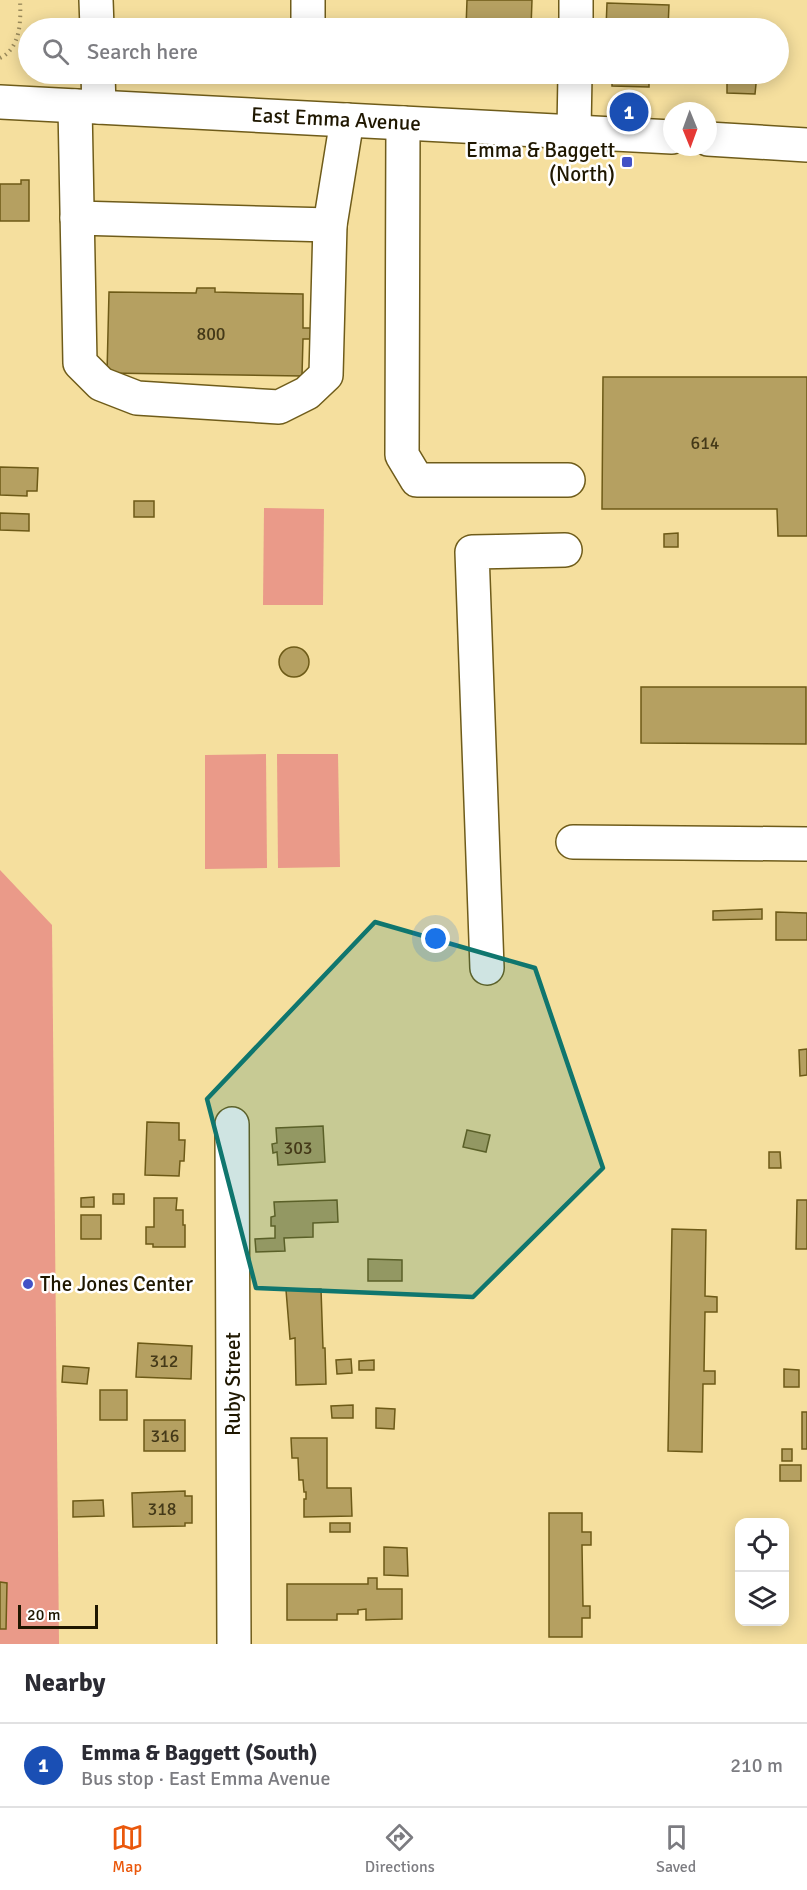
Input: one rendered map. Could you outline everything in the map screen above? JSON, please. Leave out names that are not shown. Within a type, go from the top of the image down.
[{"type":"street","points":[[96,0],[97,18]]},
{"type":"street","points":[[576,0],[576,18]]},
{"type":"street","points":[[95,84],[87,106],[77,218],[80,363],[101,384],[137,398],[279,407],[307,393],[326,375],[330,225],[347,120]]},
{"type":"street","points":[[574,131],[575,84]]},
{"type":"street","name":"East Emma Avenue","points":[[0,102],[663,136]]},
{"type":"street","points":[[403,123],[402,455],[417,480],[568,480]]},
{"type":"street","points":[[717,140],[807,145]]},
{"type":"street","points":[[77,218],[330,225]]},
{"type":"street","points":[[487,968],[471,552],[566,550]]},
{"type":"street","points":[[573,842],[807,844]]},
{"type":"street","name":"Ruby Street","points":[[232,1124],[234,1644]]},
{"type":"path","points":[[20,0],[21,18]]},
{"type":"path","points":[[0,58],[5,56],[16,40],[18,32]]},
{"type":"highlighted area","points":[[375,922],[535,968],[603,1168],[473,1297],[256,1288],[207,1099]]},
{"type":"shaded area","points":[[264,508],[324,509],[323,605],[263,605]]},
{"type":"shaded area","points":[[266,754],[267,868],[205,869],[205,755]]},
{"type":"shaded area","points":[[277,754],[338,754],[340,867],[278,868]]},
{"type":"shaded area","name":"The Jones Center","points":[[0,870],[52,925],[59,1644],[0,1644]]},
{"type":"building","points":[[467,0],[532,0],[531,18],[466,18]]},
{"type":"building","points":[[607,3],[669,5],[668,18],[606,18]]},
{"type":"building","points":[[612,84],[649,84],[649,87],[612,86]]},
{"type":"building","points":[[727,84],[756,84],[755,94],[727,93]]},
{"type":"building","points":[[21,180],[29,180],[29,221],[0,221],[0,184],[21,184]]},
{"type":"building","points":[[197,288],[215,288],[215,292],[303,294],[303,328],[313,328],[313,339],[303,339],[302,376],[107,373],[109,292],[196,293]]},
{"type":"building","points":[[603,377],[807,377],[807,536],[778,536],[777,509],[602,509]]},
{"type":"building","points":[[0,467],[38,468],[37,491],[27,491],[27,496],[0,495]]},
{"type":"building","points":[[134,501],[154,501],[154,517],[134,517]]},
{"type":"building","points":[[0,513],[29,514],[29,531],[0,530]]},
{"type":"building","points":[[678,533],[678,547],[664,547],[664,534]]},
{"type":"building","points":[[294,647],[305,651],[309,662],[305,673],[294,677],[283,673],[279,662],[283,651]]},
{"type":"building","points":[[641,687],[806,687],[806,744],[641,743]]},
{"type":"building","points":[[762,909],[762,919],[713,920],[713,911]]},
{"type":"building","points":[[776,912],[807,913],[807,940],[776,940]]},
{"type":"building","points":[[807,1049],[807,1075],[800,1076],[799,1050]]},
{"type":"building","points":[[147,1122],[179,1123],[179,1140],[185,1140],[184,1161],[180,1161],[179,1176],[145,1175]]},
{"type":"building","points":[[323,1126],[325,1162],[278,1165],[277,1152],[273,1153],[272,1144],[277,1143],[276,1128]]},
{"type":"building","points":[[467,1130],[490,1135],[486,1152],[463,1147]]},
{"type":"building","points":[[769,1152],[780,1152],[781,1168],[769,1168]]},
{"type":"building","points":[[113,1194],[124,1194],[124,1204],[113,1204]]},
{"type":"building","points":[[94,1197],[94,1207],[81,1207],[81,1198]]},
{"type":"building","points":[[154,1198],[177,1198],[176,1210],[183,1210],[185,1247],[153,1247],[153,1244],[146,1244],[146,1227],[154,1227]]},
{"type":"building","points":[[337,1200],[338,1222],[313,1223],[313,1237],[284,1238],[285,1251],[256,1252],[255,1239],[275,1238],[275,1226],[271,1226],[271,1217],[275,1216],[274,1202]]},
{"type":"building","points":[[797,1200],[807,1200],[807,1249],[796,1249]]},
{"type":"building","points":[[81,1215],[101,1215],[101,1239],[81,1239]]},
{"type":"building","points":[[672,1229],[706,1230],[705,1296],[717,1297],[717,1312],[705,1312],[704,1371],[715,1371],[715,1384],[703,1384],[702,1452],[668,1451]]},
{"type":"building","points":[[368,1259],[402,1260],[402,1281],[368,1281]]},
{"type":"building","points":[[321,1289],[326,1384],[296,1385],[295,1338],[290,1339],[286,1290]]},
{"type":"building","points":[[138,1343],[192,1346],[191,1379],[136,1377]]},
{"type":"building","points":[[351,1359],[352,1373],[337,1374],[336,1360]]},
{"type":"building","points":[[374,1360],[374,1370],[359,1370],[359,1361]]},
{"type":"building","points":[[63,1366],[89,1368],[87,1384],[62,1382]]},
{"type":"building","points":[[784,1369],[799,1370],[799,1387],[784,1387]]},
{"type":"building","points":[[100,1390],[127,1390],[127,1420],[100,1420]]},
{"type":"building","points":[[353,1405],[353,1418],[332,1418],[331,1406]]},
{"type":"building","points":[[376,1408],[395,1409],[394,1429],[376,1428]]},
{"type":"building","points":[[802,1412],[807,1412],[807,1449],[802,1449]]},
{"type":"building","points":[[144,1420],[185,1420],[185,1451],[144,1451]]},
{"type":"building","points":[[291,1438],[327,1438],[327,1488],[351,1488],[352,1516],[304,1517],[306,1492],[304,1492],[303,1480],[299,1480],[298,1458],[292,1458]]},
{"type":"building","points":[[782,1449],[792,1449],[792,1461],[782,1461]]},
{"type":"building","points":[[780,1465],[801,1465],[801,1481],[780,1481]]},
{"type":"building","points":[[185,1491],[185,1496],[192,1496],[192,1523],[185,1523],[185,1526],[133,1527],[132,1493]]},
{"type":"building","points":[[103,1500],[104,1516],[73,1517],[73,1501]]},
{"type":"building","points":[[549,1513],[582,1513],[582,1532],[591,1532],[591,1545],[582,1545],[583,1606],[590,1606],[590,1618],[582,1618],[582,1637],[549,1637]]},
{"type":"building","points":[[330,1523],[350,1523],[350,1532],[330,1532]]},
{"type":"building","points":[[384,1547],[407,1548],[408,1576],[384,1575]]},
{"type":"building","points":[[368,1578],[377,1578],[377,1589],[402,1589],[402,1619],[366,1620],[366,1609],[358,1610],[358,1614],[337,1614],[337,1620],[287,1620],[287,1584],[368,1584]]},
{"type":"building","points":[[0,1582],[7,1583],[6,1629],[0,1629]]},
{"type":"place","name":"Emma & Baggett (South)","points":[[629,112]]},
{"type":"place","name":"Emma & Baggett (North)","points":[[627,162]]},
{"type":"place","name":"The Jones Center","points":[[28,1284]]}]
